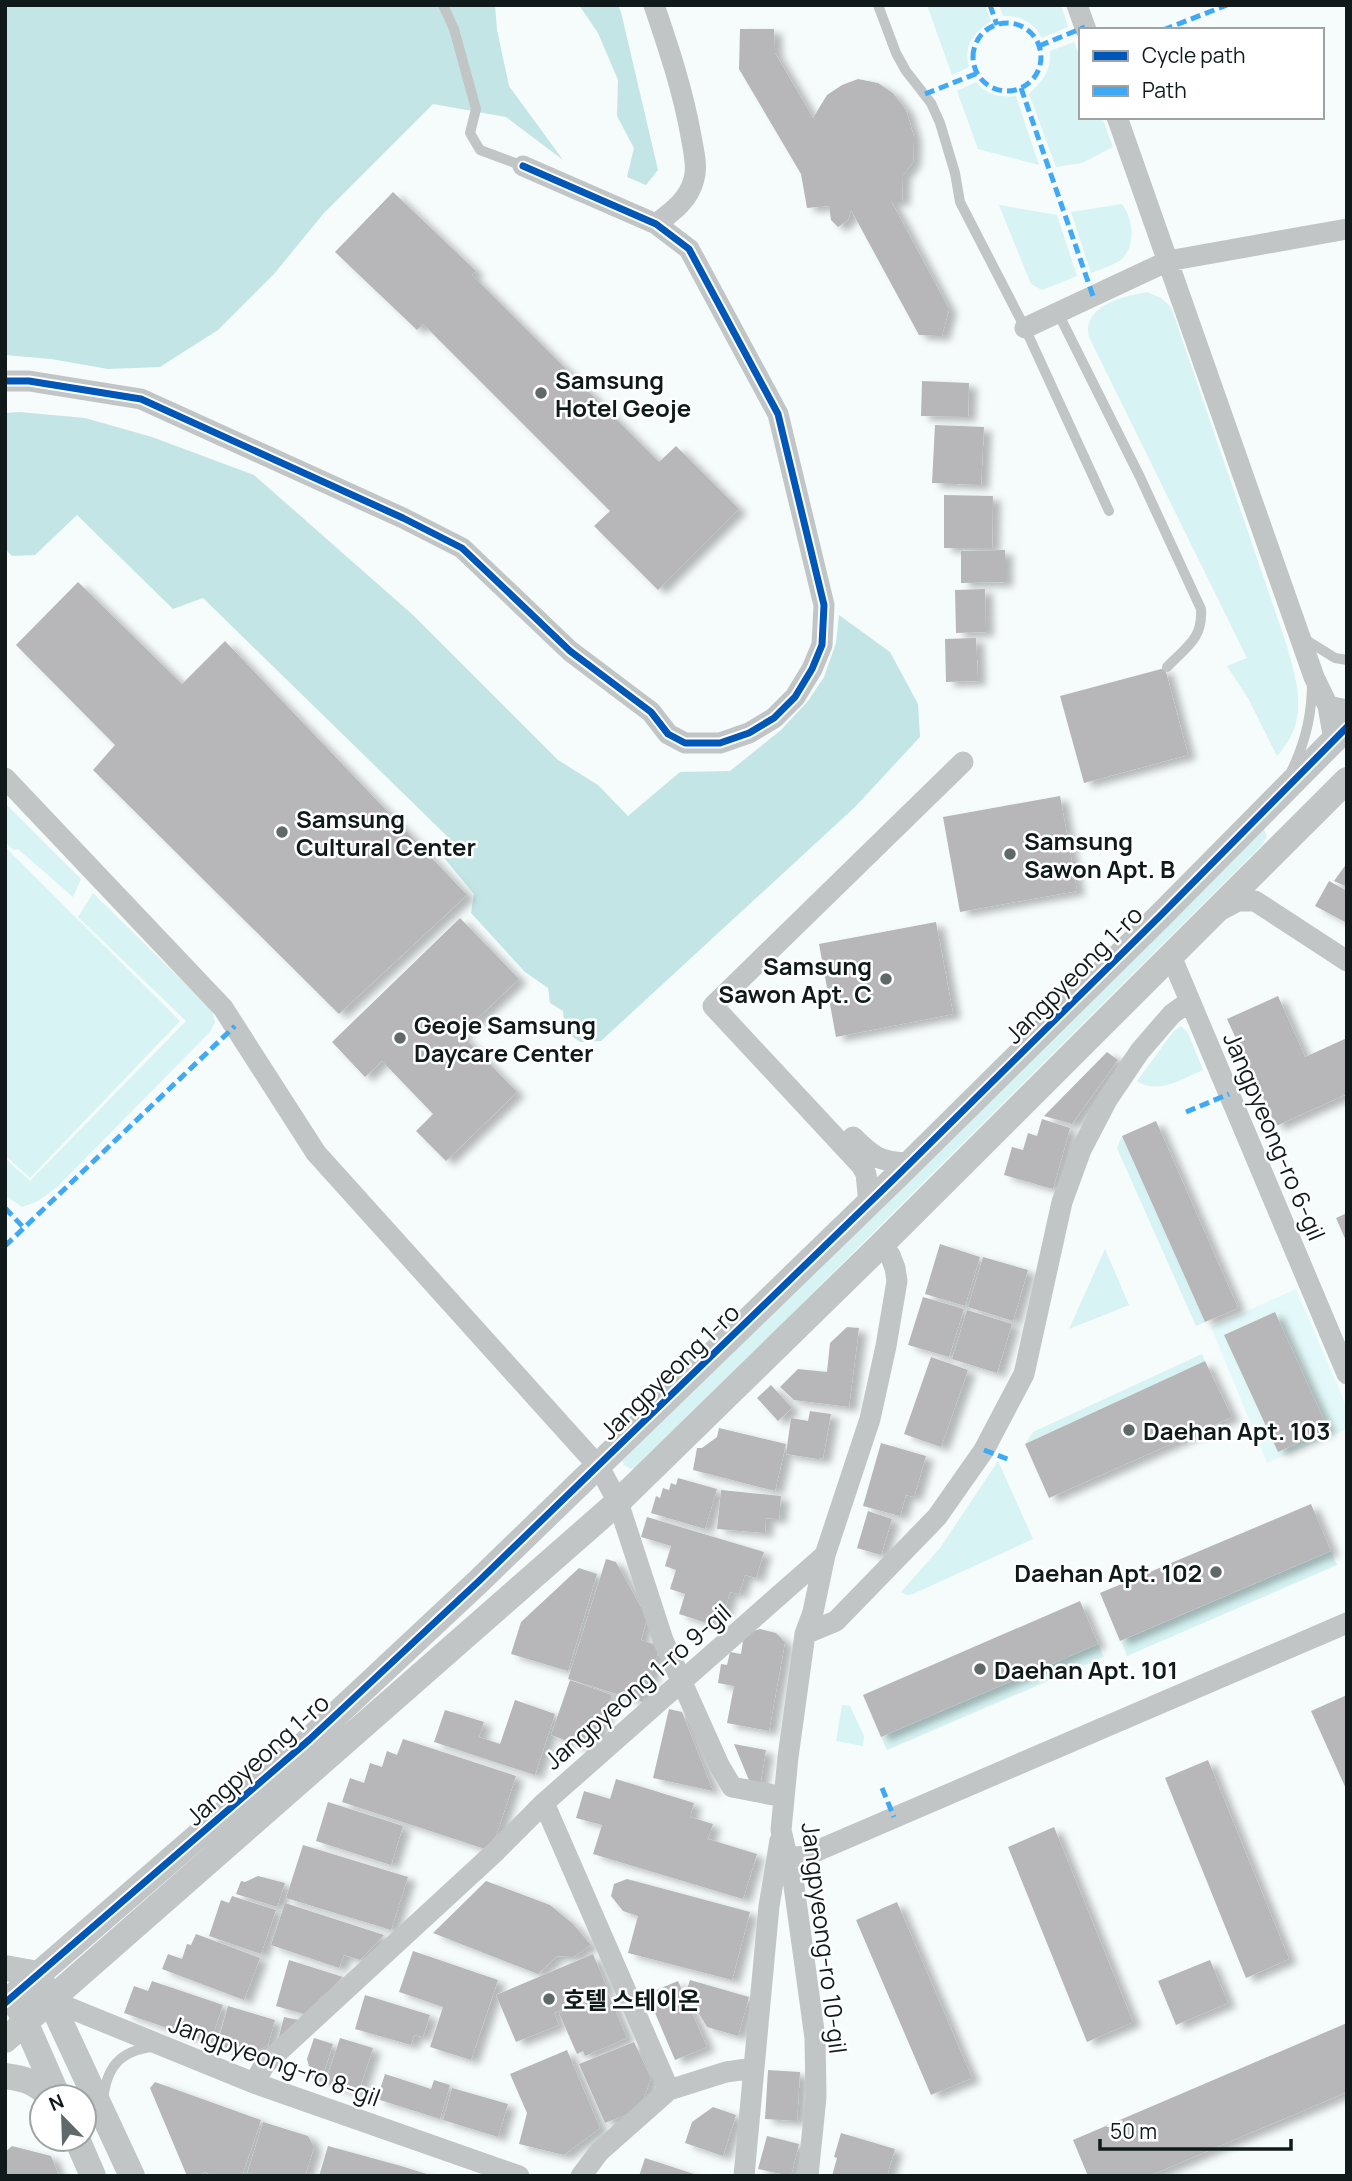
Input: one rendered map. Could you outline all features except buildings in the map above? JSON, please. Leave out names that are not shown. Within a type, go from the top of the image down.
[{"type":"street","points":[[654,5],[676,67],[694,155],[695,178],[687,196],[656,224]]},
{"type":"street","points":[[1077,5],[1085,28]]},
{"type":"street","points":[[1118,119],[1312,671],[1337,708],[1343,739]]},
{"type":"street","points":[[5,381],[42,383],[141,399],[451,542],[462,548],[570,651],[651,712],[668,734],[685,743],[720,743],[748,733],[774,718],[795,696],[812,669],[822,646],[824,605],[778,414],[689,249],[656,224],[523,166]]},
{"type":"street","points":[[1136,275],[1154,251],[1158,231]]},
{"type":"street","points":[[1025,328],[1168,261],[1346,231]]},
{"type":"street","points":[[1136,275],[1160,279],[1178,289]]},
{"type":"street","name":"Jangpyeong 1-ro","points":[[8,1997],[309,1740],[599,1467],[1280,795],[1343,739]]},
{"type":"street","points":[[717,1002],[963,762]]},
{"type":"street","points":[[5,778],[223,1007],[316,1153],[599,1467],[618,1502],[663,1640],[719,1765],[732,1787],[784,1797]]},
{"type":"street","name":"Jangpyeong 1-ro","points":[[5,2040],[618,1502],[881,1245],[1347,780]]},
{"type":"street","points":[[1315,811],[1347,794]]},
{"type":"street","points":[[1213,914],[1238,901],[1255,901],[1347,961]]},
{"type":"street","name":"Jangpyeong-ro 6-gil","points":[[1171,956],[1347,1374]]},
{"type":"street","points":[[805,1634],[836,1621],[937,1517],[984,1450],[1024,1374],[1062,1202],[1081,1150],[1107,1100],[1140,1051],[1171,1014],[1190,1001]]},
{"type":"street","points":[[717,1002],[871,1156],[889,1163],[908,1163]]},
{"type":"street","points":[[717,1002],[861,1165],[866,1174],[869,1203]]},
{"type":"street","points":[[825,1555],[870,1419],[889,1333],[897,1281],[890,1255],[881,1245]]},
{"type":"street","name":"Jangpyeong-ro 10-gil","points":[[808,2176],[816,2097],[815,2038],[789,1858],[782,1830],[805,1634],[813,1612],[825,1555]]},
{"type":"street","name":"Jangpyeong 1-ro 9-gil","points":[[254,2083],[265,2064],[544,1803],[825,1555]]},
{"type":"street","points":[[789,1858],[805,1856],[1347,1623]]},
{"type":"street","points":[[544,1803],[669,2090]]},
{"type":"street","points":[[744,2176],[769,1906],[782,1830]]},
{"type":"street","points":[[5,1968],[38,1974],[132,2176]]},
{"type":"street","points":[[8,1997],[25,2022],[52,2083]]},
{"type":"street","name":"Jangpyeong-ro 8-gil","points":[[8,1997],[50,2000],[254,2083],[519,2176]]},
{"type":"street","points":[[581,2176],[599,2152],[669,2090],[726,2072],[754,2068]]},
{"type":"street","points":[[5,2076],[34,2083]]},
{"type":"street","points":[[83,2153],[93,2176]]},
{"type":"lane","points":[[443,5],[454,29],[476,109],[470,133],[480,150],[523,166]]},
{"type":"lane","points":[[878,5],[896,53],[906,71],[931,103],[948,148],[960,202],[1025,328],[1109,511]]},
{"type":"lane","points":[[1058,313],[1140,477],[1201,609],[1202,625],[1196,636],[1167,667]]},
{"type":"lane","points":[[1299,635],[1326,653],[1347,660]]},
{"type":"lane","points":[[1280,795],[1306,734],[1312,704],[1312,671]]},
{"type":"lane","points":[[103,2111],[104,2091],[110,2071],[116,2063],[133,2049],[161,2046]]},
{"type":"shaded area","points":[[5,5],[495,5],[497,30],[509,86],[563,160],[506,117],[433,104],[324,213],[274,274],[218,330],[160,367],[108,369],[51,359],[5,355]]},
{"type":"shaded area","points":[[579,5],[618,5],[621,12],[658,170],[646,185],[627,177],[634,148],[617,116],[618,80],[598,33]]},
{"type":"shaded area","points":[[927,5],[985,5],[991,21],[979,30],[971,41],[967,53],[969,67],[952,75]]},
{"type":"shaded area","points":[[999,5],[1061,5],[1068,27],[1042,38],[1026,21],[1003,16]]},
{"type":"shaded area","points":[[1074,42],[1079,56],[1079,119],[1103,119],[1113,147],[1082,163],[1056,167],[1029,94],[1045,75],[1050,51]]},
{"type":"shaded area","points":[[976,82],[994,95],[1016,96],[1039,165],[978,149],[957,91]]},
{"type":"shaded area","points":[[1122,204],[1132,231],[1127,252],[1116,263],[1091,273],[1071,212]]},
{"type":"shaded area","points":[[999,205],[1057,215],[1077,276],[1042,290],[1031,284]]},
{"type":"shaded area","points":[[1147,292],[1161,298],[1171,307],[1285,640],[1297,685],[1298,714],[1288,742],[1277,756],[1248,698],[1227,666],[1247,658],[1089,337],[1091,317],[1098,310],[1116,300]]},
{"type":"shaded area","points":[[5,413],[85,418],[152,437],[254,475],[413,615],[558,760],[598,785],[628,816],[680,772],[730,771],[781,730],[808,701],[824,677],[836,643],[839,615],[890,652],[918,704],[920,737],[855,807],[601,1041],[580,1042],[565,1031],[563,1011],[550,1003],[548,988],[525,972],[471,913],[474,894],[445,859],[450,839],[203,598],[173,609],[77,515],[35,555],[12,556],[5,549]]},
{"type":"shaded area","points":[[5,803],[81,879],[73,897],[18,849],[14,850],[5,842]]},
{"type":"shaded area","points":[[1264,829],[1267,837],[1261,846],[639,1466],[631,1469],[624,1465],[622,1460]]},
{"type":"shaded area","points":[[5,847],[180,1021],[30,1178],[5,1155]]},
{"type":"shaded area","points":[[93,893],[212,1010],[215,1022],[210,1032],[57,1187],[38,1201],[22,1207],[5,1195],[5,1158],[30,1181],[186,1021],[78,917]]},
{"type":"shaded area","points":[[1181,1026],[1188,1033],[1203,1070],[1162,1086],[1145,1085],[1137,1081],[1173,1032]]},
{"type":"shaded area","points":[[1122,1136],[1205,1322],[1196,1326],[1117,1148]]},
{"type":"shaded area","points":[[1105,1249],[1129,1305],[1069,1329]]},
{"type":"shaded area","points":[[1296,1289],[1347,1407],[1347,1429],[1267,1463],[1211,1327]]},
{"type":"shaded area","points":[[1202,1354],[1205,1361],[1025,1444],[1033,1432]]},
{"type":"shaded area","points":[[998,1461],[1033,1539],[913,1594],[906,1595],[901,1592],[940,1548]]},
{"type":"shaded area","points":[[1331,1551],[1337,1565],[1127,1656],[1121,1641]]},
{"type":"shaded area","points":[[1098,1644],[1104,1657],[887,1750],[881,1737]]},
{"type":"shaded area","points":[[842,1705],[850,1706],[864,1736],[863,1746],[836,1741]]},
{"type":"marked path","points":[[990,5],[997,25]]},
{"type":"marked path","points":[[1168,28],[1227,5]]},
{"type":"marked path","points":[[1007,23],[1020,26],[1031,33],[1038,44],[1041,57],[1038,70],[1031,81],[1020,88],[1007,91],[994,88],[983,81],[976,70],[973,57],[976,44],[983,33],[994,26],[1007,23]]},
{"type":"marked path","points":[[1039,46],[1079,29]]},
{"type":"marked path","points":[[925,94],[978,73]]},
{"type":"marked path","points":[[1021,88],[1093,296]]},
{"type":"marked path","points":[[5,1246],[235,1026]]},
{"type":"marked path","points":[[1186,1112],[1229,1094]]},
{"type":"marked path","points":[[5,1208],[24,1228]]},
{"type":"marked path","points":[[984,1450],[1010,1460]]},
{"type":"marked path","points":[[882,1788],[894,1817]]},
{"type":"cycle path","points":[[5,381],[29,381],[141,399],[403,518],[462,548],[570,651],[651,712],[668,734],[685,743],[720,743],[749,733],[774,718],[795,697],[812,669],[822,645],[824,605],[778,414],[689,249],[656,224],[523,166]]},
{"type":"cycle path","points":[[5,2003],[309,1740],[479,1581],[898,1175],[1347,727]]},
{"type":"place","name":"Samsung Hotel Geoje","points":[[541,393]]},
{"type":"place","name":"Samsung Cultural Center","points":[[282,832]]},
{"type":"place","name":"Samsung Sawon Apt. B","points":[[1010,854]]},
{"type":"place","name":"Samsung Sawon Apt. C","points":[[886,979]]},
{"type":"place","name":"Geoje Samsung Daycare Center","points":[[400,1038]]},
{"type":"place","name":"Daehan Apt. 103","points":[[1129,1430]]},
{"type":"place","name":"Daehan Apt. 102","points":[[1216,1572]]},
{"type":"place","name":"Daehan Apt. 101","points":[[980,1669]]},
{"type":"place","name":"호텔 스테이온","points":[[549,1999]]}]
